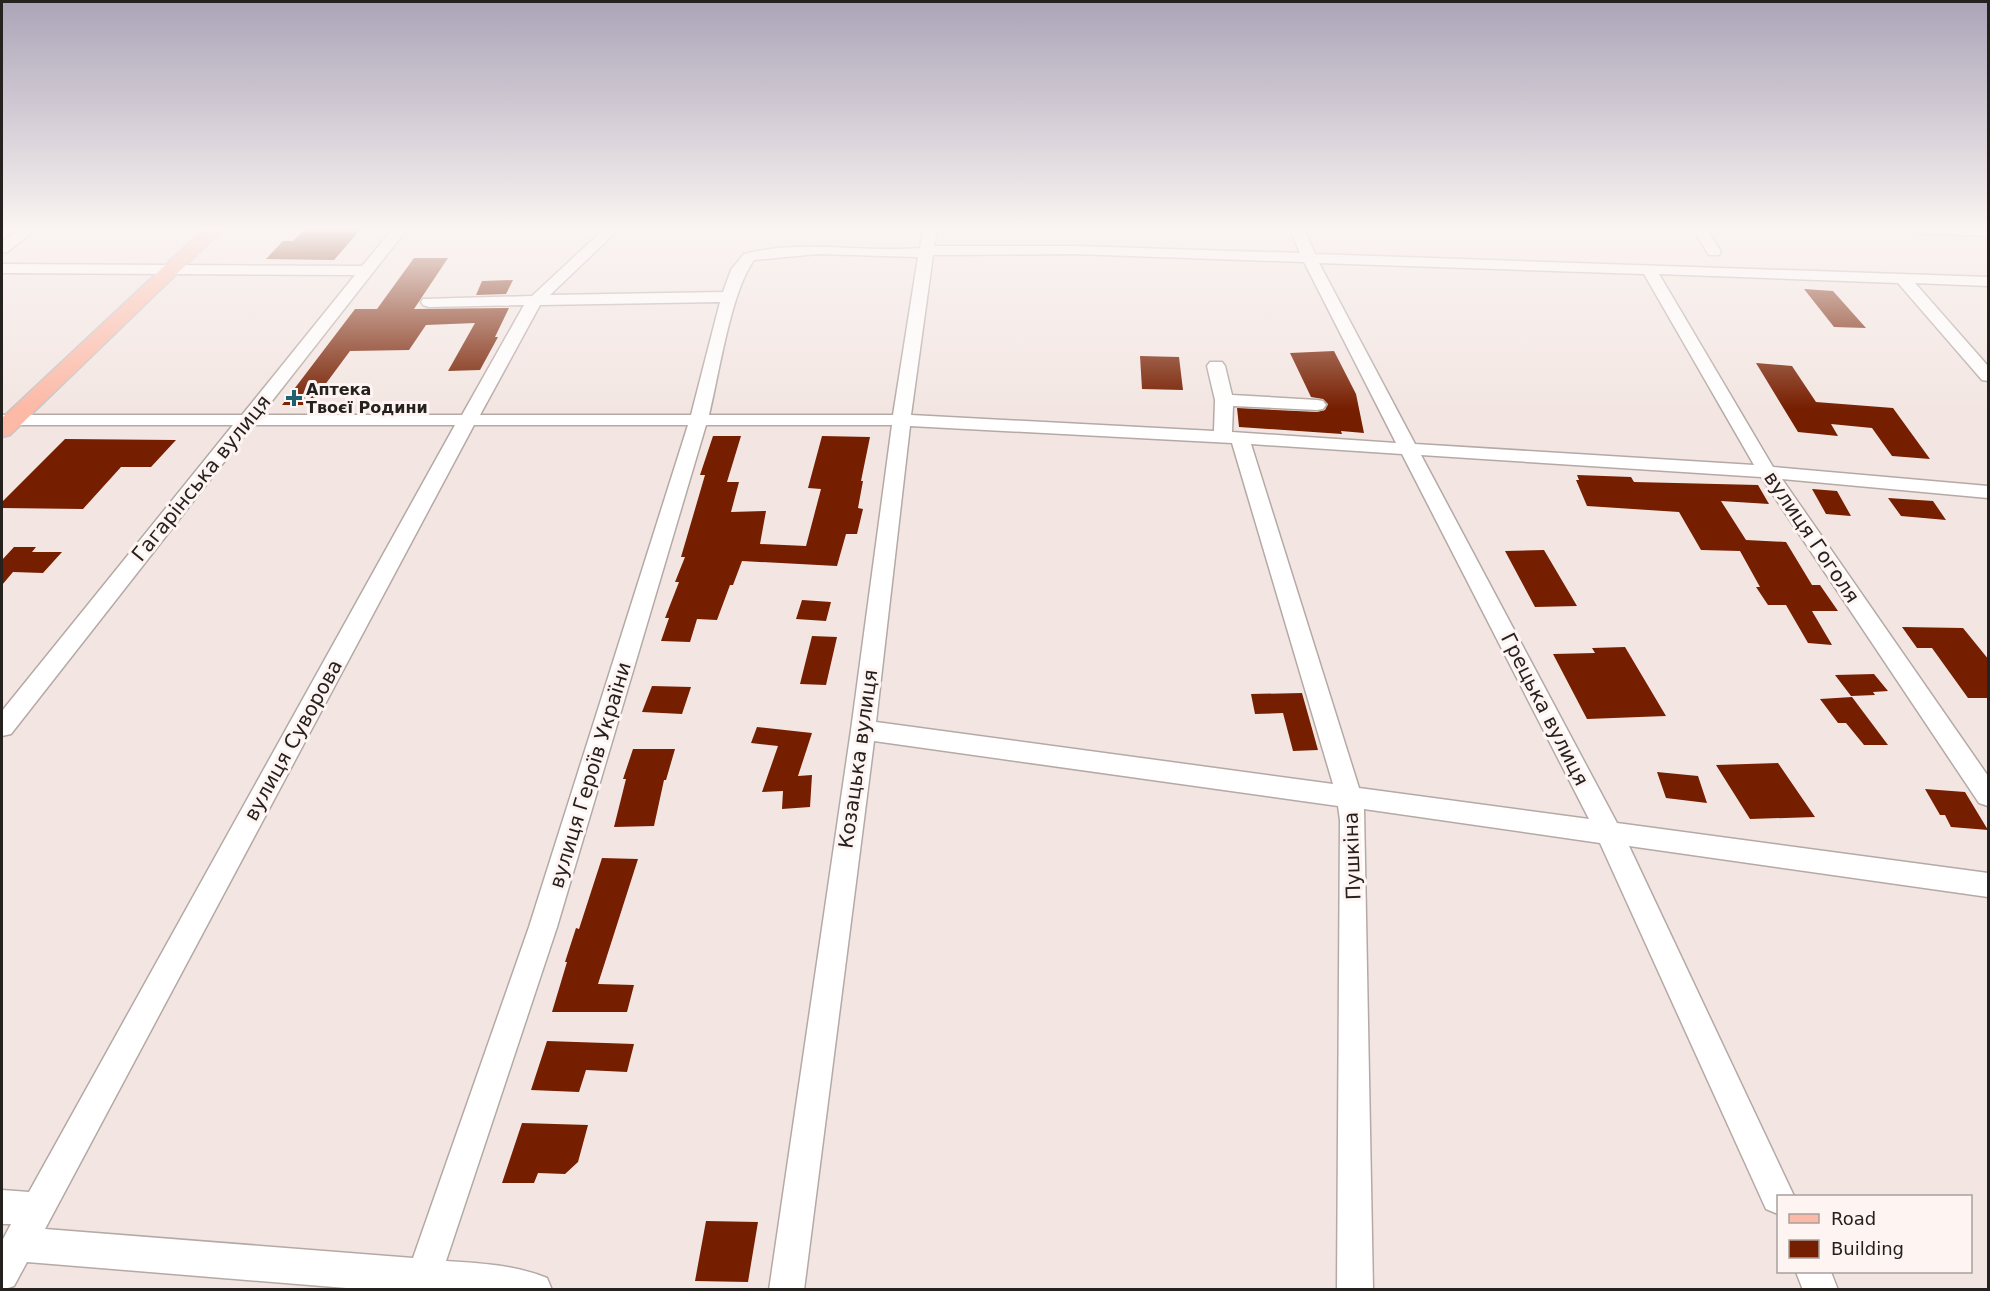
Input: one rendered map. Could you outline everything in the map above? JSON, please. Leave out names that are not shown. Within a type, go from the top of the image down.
[{"type":"main road","points":[[5,424],[149,289]]},
{"type":"street","name":"Гагарінська вулиця","points":[[2,727],[352,289]]},
{"type":"street","name":"вулиця Суворова","points":[[2,1274],[466,421],[534,302],[547,289]]},
{"type":"street","name":"вулиця Героїв України","points":[[422,1283],[543,927],[699,420],[732,289]]},
{"type":"street","name":"Козацька вулиця","points":[[786,1290],[863,730],[911,342],[920,289]]},
{"type":"street","name":"Грецька вулиця","points":[[1326,289],[1412,450],[1609,833],[1778,1195]]},
{"type":"street","name":"вулиця Гоголя","points":[[1660,289],[1767,472],[1989,796]]},
{"type":"street","points":[[1911,289],[1989,376]]},
{"type":"street","points":[[429,302],[729,297]]},
{"type":"street","name":"Пушкіна","points":[[1216,366],[1231,438],[1349,796],[1353,832],[1355,1290]]},
{"type":"street","points":[[1224,399],[1317,405]]},
{"type":"street","points":[[5,424],[248,420],[902,420],[1767,472],[1989,492]]},
{"type":"street","points":[[863,730],[1989,885]]},
{"type":"street","points":[[2,1206],[38,1209]]},
{"type":"street","points":[[18,1244],[422,1283],[482,1281],[535,1290]]},
{"type":"street","points":[[1813,1273],[1821,1290]]},
{"type":"building","points":[[391,289],[427,289],[414,309],[509,308],[495,337],[498,337],[480,370],[448,371],[475,323],[426,325],[409,350],[350,351],[310,405],[282,405],[355,309],[377,309]]},
{"type":"building","points":[[478,289],[508,289],[506,294],[476,295]]},
{"type":"building","points":[[1804,289],[1833,291],[1866,328],[1834,327]]},
{"type":"building","points":[[1334,351],[1356,394],[1364,433],[1341,431],[1342,434],[1239,427],[1237,408],[1317,412],[1325,410],[1328,404],[1323,399],[1311,397],[1290,353]]},
{"type":"building","points":[[1140,356],[1179,357],[1183,390],[1142,389]]},
{"type":"building","points":[[1756,363],[1792,366],[1816,402],[1893,408],[1930,459],[1892,456],[1872,428],[1831,424],[1838,436],[1798,432]]},
{"type":"building","points":[[713,436],[741,436],[727,482],[739,482],[731,512],[766,511],[760,544],[806,546],[821,489],[808,488],[822,436],[870,437],[861,481],[863,481],[858,508],[863,509],[857,534],[846,534],[837,566],[742,561],[717,620],[697,619],[690,642],[661,641],[669,618],[665,618],[679,582],[675,582],[685,557],[681,557],[705,475],[700,475]]},
{"type":"building","points":[[65,439],[176,440],[151,467],[121,467],[83,509],[2,508],[2,502]]},
{"type":"building","points":[[1577,475],[1631,477],[1634,482],[1758,485],[1769,504],[1721,501],[1746,540],[1786,542],[1812,585],[1820,585],[1838,611],[1812,611],[1832,645],[1808,643],[1786,605],[1768,605],[1756,587],[1760,587],[1740,551],[1701,550],[1679,512],[1587,506],[1576,480],[1579,480]]},
{"type":"building","points":[[1812,489],[1837,491],[1851,516],[1826,514]]},
{"type":"building","points":[[1888,498],[1933,501],[1946,520],[1901,516]]},
{"type":"building","points":[[14,547],[36,547],[32,552],[62,552],[43,573],[13,572],[2,585],[2,560]]},
{"type":"building","points":[[1544,550],[1577,606],[1535,607],[1505,551]]},
{"type":"building","points":[[802,600],[831,602],[826,621],[796,619]]},
{"type":"building","points":[[1902,627],[1963,628],[1989,660],[1989,698],[1968,698],[1932,648],[1917,648]]},
{"type":"building","points":[[812,636],[837,637],[826,685],[800,684]]},
{"type":"building","points":[[1625,647],[1666,716],[1587,719],[1553,654],[1595,653],[1592,648]]},
{"type":"building","points":[[1874,674],[1888,691],[1873,692],[1875,695],[1851,696],[1835,675]]},
{"type":"building","points":[[652,686],[691,687],[682,714],[642,712]]},
{"type":"building","points":[[1302,693],[1318,750],[1293,751],[1283,713],[1255,714],[1251,694]]},
{"type":"building","points":[[1852,697],[1888,745],[1864,745],[1846,723],[1838,723],[1820,699]]},
{"type":"building","points":[[757,727],[812,733],[798,776],[812,775],[810,807],[782,809],[783,791],[762,792],[778,746],[751,743]]},
{"type":"building","points":[[633,749],[675,749],[666,780],[664,780],[654,826],[614,827],[626,779],[623,779]]},
{"type":"building","points":[[1778,763],[1815,817],[1750,819],[1716,765]]},
{"type":"building","points":[[1657,772],[1698,776],[1707,803],[1666,798]]},
{"type":"building","points":[[1925,789],[1965,792],[1988,830],[1951,827],[1945,815],[1940,815]]},
{"type":"building","points":[[602,858],[638,859],[598,984],[634,985],[627,1012],[552,1012],[576,928],[579,929]]},
{"type":"building","points":[[547,1041],[634,1044],[627,1072],[586,1070],[579,1092],[531,1090]]},
{"type":"building","points":[[522,1123],[588,1125],[578,1162],[565,1174],[538,1173],[534,1183],[502,1183]]},
{"type":"building","points":[[706,1221],[758,1222],[748,1282],[695,1281]]},
{"type":"place","name":"Аптека Твоєї Родини","points":[[294,398]]}]
